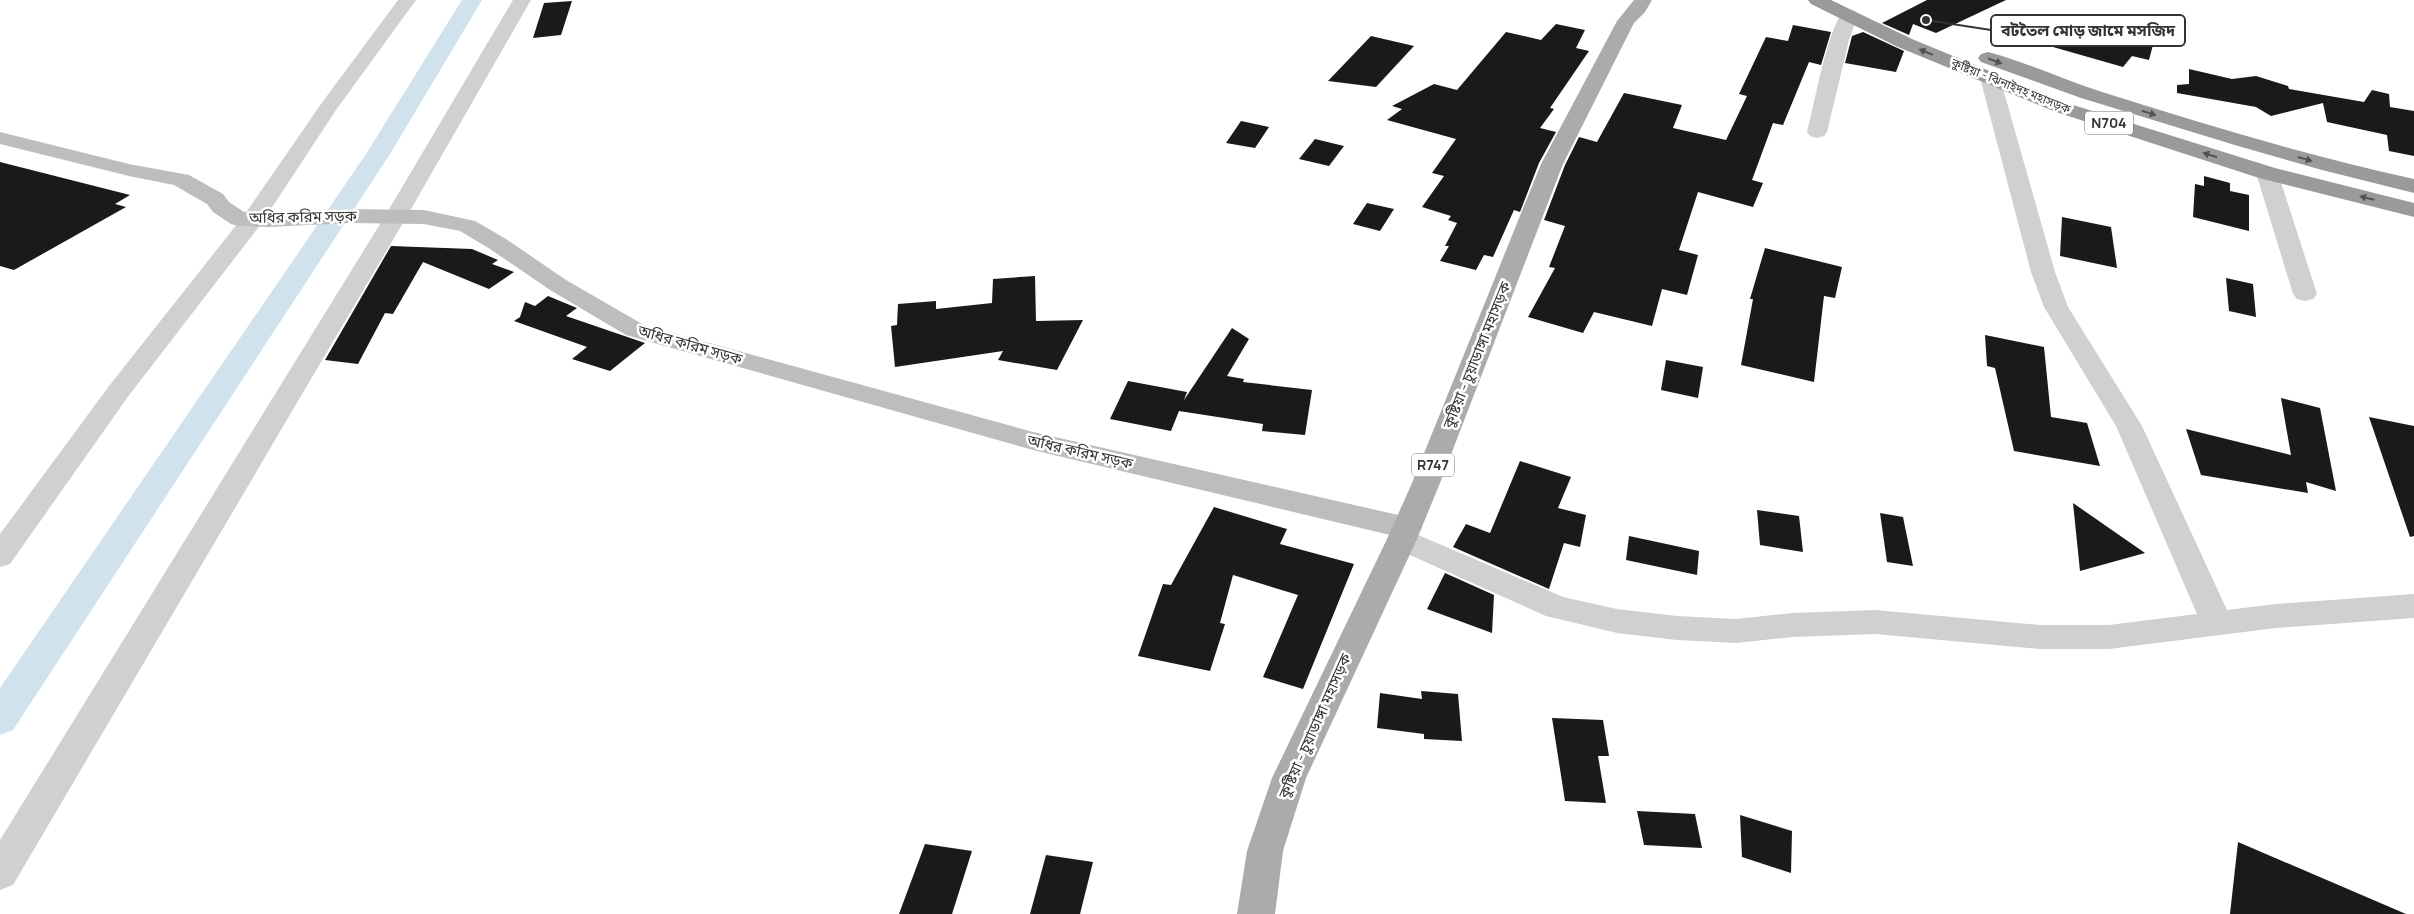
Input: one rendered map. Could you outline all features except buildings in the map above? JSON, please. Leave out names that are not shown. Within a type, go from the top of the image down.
[{"type":"highway","name":"কুষ্টিয়া - ঝিনাইদহ মহাসড়ক","points":[[1817,0],[1851,8],[2100,98],[2356,173],[2414,186]]},
{"type":"highway","name":"কুষ্টিয়া - ঝিনাইদহ মহাসড়ক","points":[[1851,8],[1905,43],[2063,108],[2267,173],[2414,210]]},
{"type":"main road","name":"কুষ্টিয়া - চুয়াডাঙ্গা মহাসড়ক","points":[[1256,914],[1266,851],[1289,778],[1404,534],[1552,164],[1622,12],[1639,8],[1643,0]]},
{"type":"main road","name":"অধির করিম সড়ক","points":[[0,138],[128,170],[181,180],[215,198],[228,213],[239,218],[261,220],[396,216],[424,217],[467,226],[498,244],[558,285],[635,330],[1033,441],[1404,534]]},
{"type":"street","points":[[0,556],[118,392],[261,220],[328,108],[407,0]]},
{"type":"street","points":[[0,873],[396,216],[522,0]]},
{"type":"street","points":[[1817,132],[1840,40],[1851,8]]},
{"type":"street","points":[[1990,78],[2043,272],[2056,307],[2129,426],[2217,623]]},
{"type":"street","points":[[2267,173],[2306,294]]},
{"type":"street","points":[[1404,534],[1557,608],[1617,621],[1677,628],[1736,631],[1793,625],[1875,622],[2040,637],[2099,637],[2276,616],[2414,606]]},
{"type":"waterway","points":[[0,719],[378,154],[472,0]]},
{"type":"place","name":"বটতৈল মোড় জামে মসজিদ","points":[[1926,20]]}]
